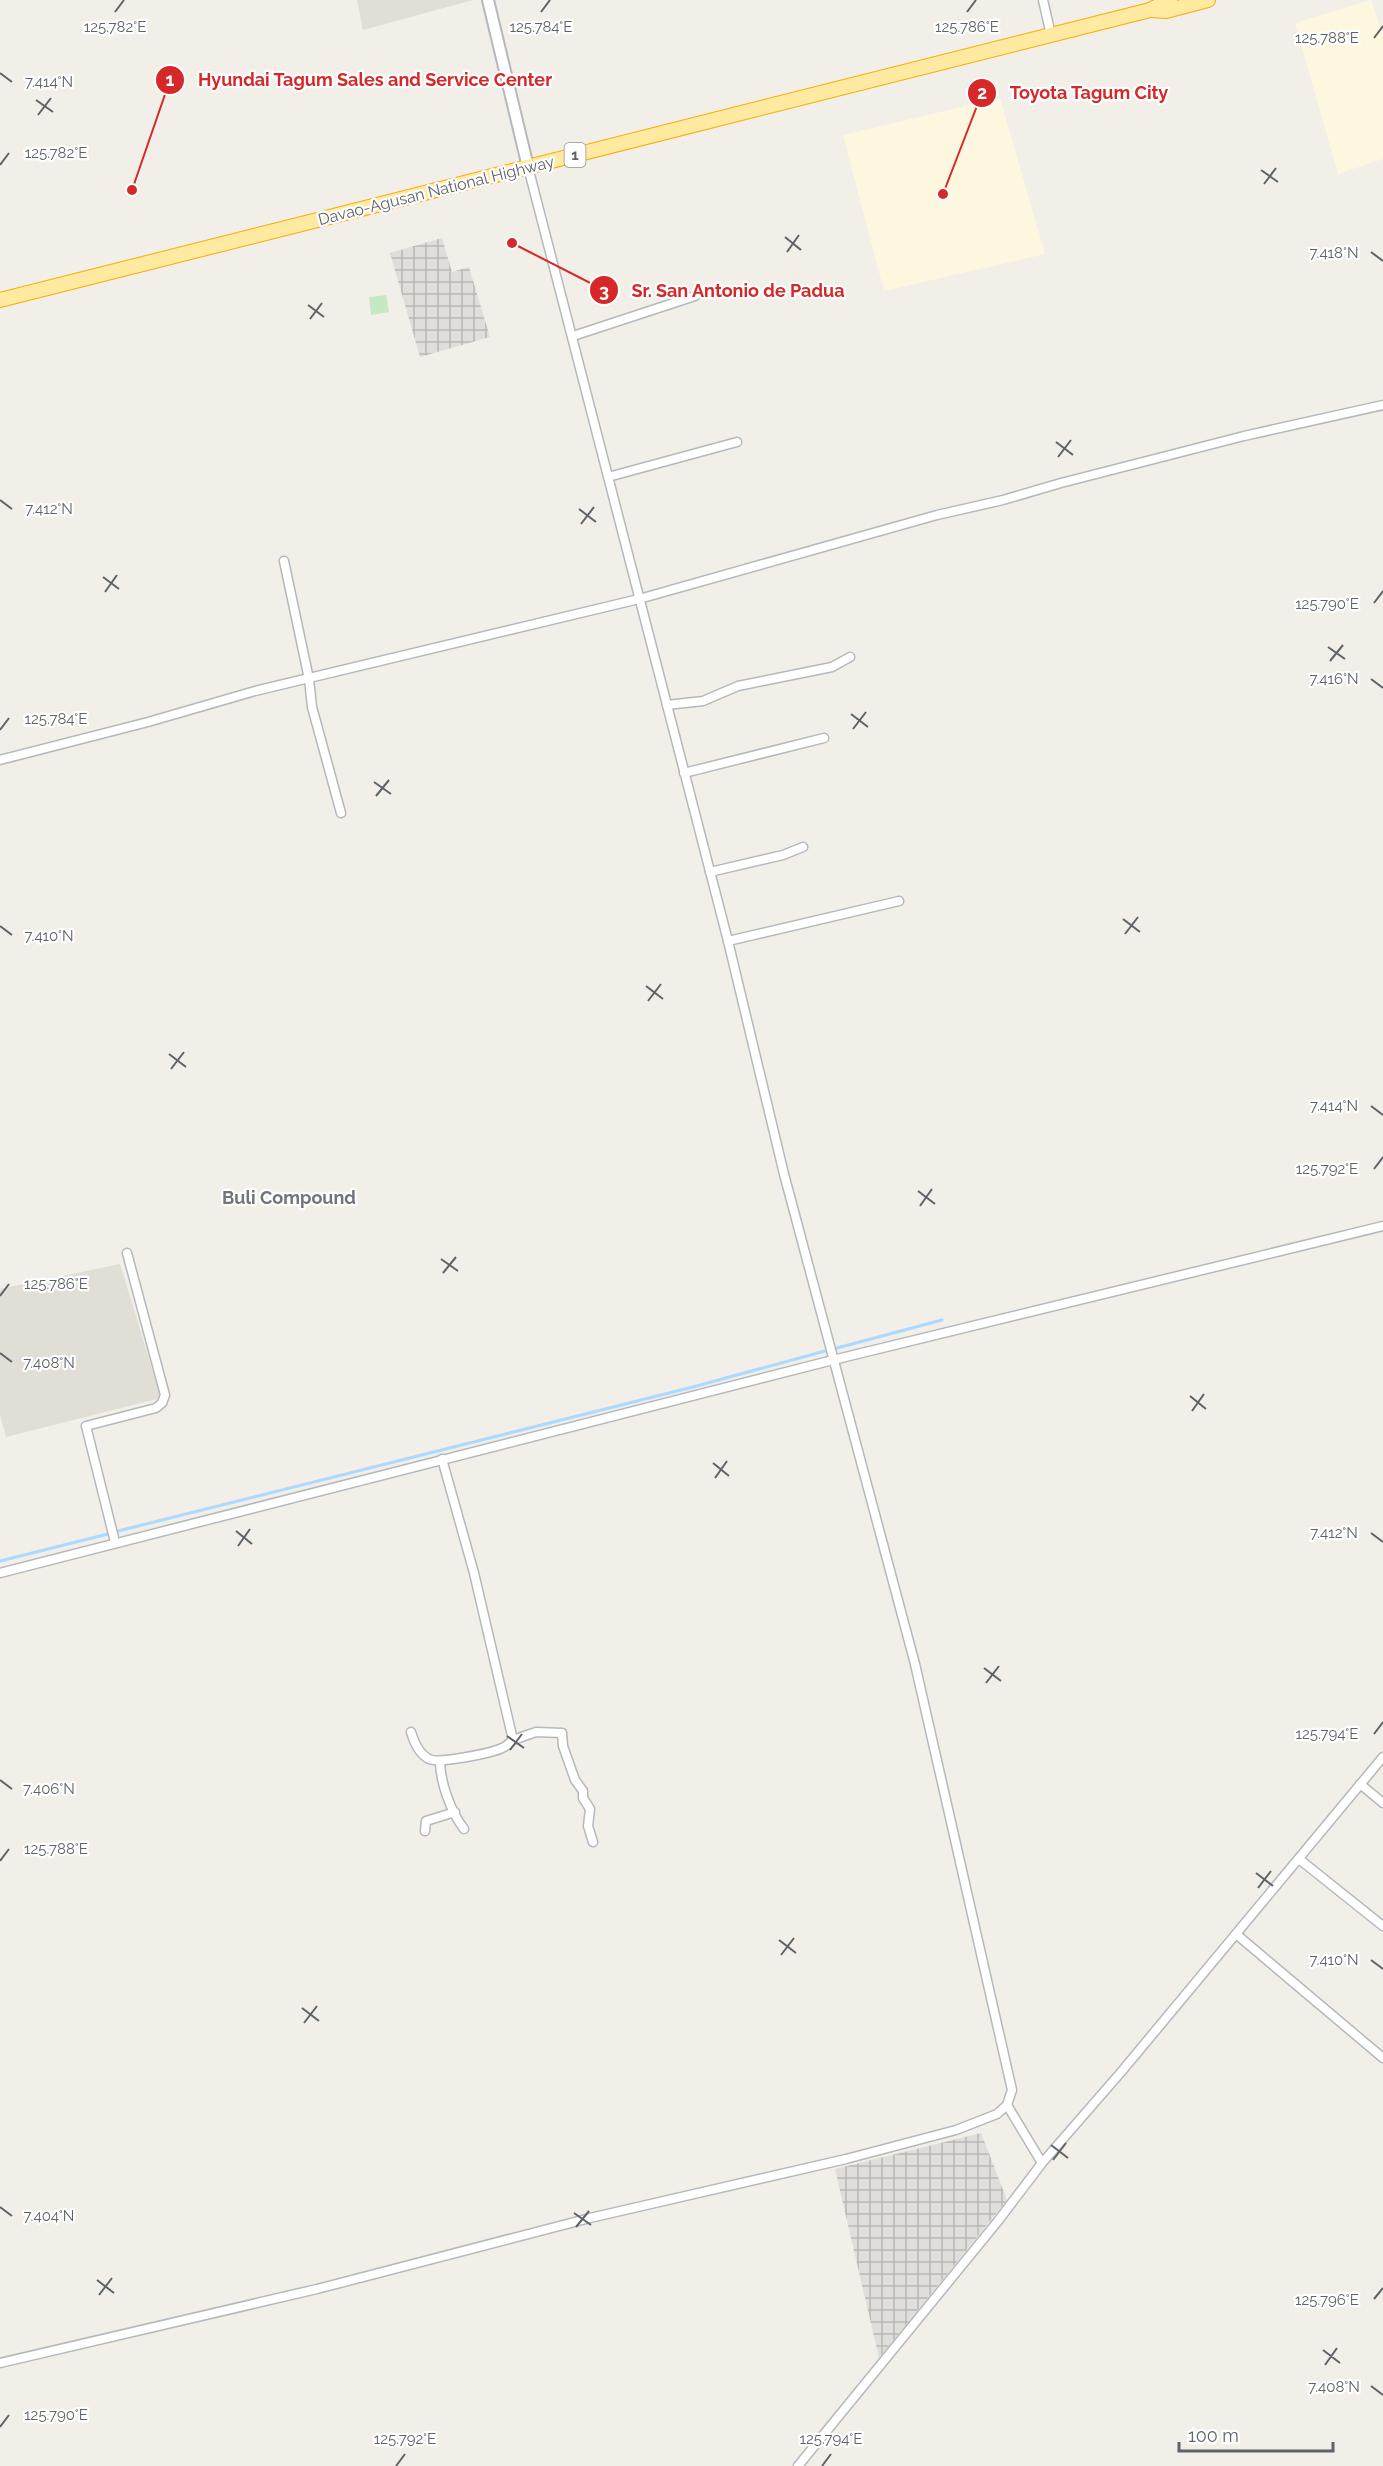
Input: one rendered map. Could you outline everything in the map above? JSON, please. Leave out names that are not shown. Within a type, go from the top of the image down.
[{"type":"highway","name":"Davao-Agusan National Highway","points":[[0,300],[1150,10],[1170,0]]},
{"type":"highway","name":"Davao-Agusan National Highway","points":[[1150,10],[1166,11],[1208,0]]},
{"type":"street","points":[[0,2362],[317,2289],[590,2218],[846,2159],[956,2130],[997,2114],[1007,2105],[1012,2090],[917,1674],[784,1174],[728,941],[528,167],[488,0]]},
{"type":"street","points":[[1043,0],[1051,35]]},
{"type":"street","points":[[573,336],[695,296]]},
{"type":"street","points":[[0,760],[309,679],[639,599],[937,515],[1003,500],[1244,436],[1383,405]]},
{"type":"street","points":[[608,477],[737,442]]},
{"type":"street","points":[[284,561],[309,679],[312,706],[341,813]]},
{"type":"street","points":[[667,705],[703,701],[738,686],[832,667],[850,657]]},
{"type":"street","points":[[684,773],[824,738]]},
{"type":"street","points":[[710,872],[783,855],[803,847]]},
{"type":"street","points":[[728,941],[898,901]]},
{"type":"street","points":[[0,1573],[833,1360],[1383,1226]]},
{"type":"street","points":[[115,1542],[86,1426],[156,1408],[162,1403],[165,1395],[127,1254]]},
{"type":"street","points":[[442,1459],[474,1573],[513,1740]]},
{"type":"street","points":[[411,1732],[422,1753],[430,1759],[440,1761],[477,1756],[502,1749],[513,1740],[536,1732],[562,1733],[563,1746],[575,1780],[583,1791],[582,1798],[590,1809],[588,1826],[592,1842]]},
{"type":"street","points":[[798,2466],[998,2222],[1042,2163],[1383,1757]]},
{"type":"street","points":[[440,1761],[440,1773],[458,1821],[464,1829]]},
{"type":"street","points":[[1360,1784],[1383,1803]]},
{"type":"street","points":[[425,1831],[426,1821],[455,1812]]},
{"type":"street","points":[[1299,1859],[1383,1926]]},
{"type":"street","points":[[1236,1934],[1383,2058]]},
{"type":"street","points":[[1007,2105],[1042,2163]]},
{"type":"shaded area","points":[[357,0],[473,0],[363,30]]},
{"type":"shaded area","points":[[1371,0],[1383,35],[1383,159],[1338,174],[1295,23]]},
{"type":"shaded area","points":[[1000,98],[1045,254],[884,291],[843,135]]},
{"type":"shaded area","points":[[442,238],[452,272],[469,267],[490,337],[420,357],[390,253]]},
{"type":"shaded area","points":[[120,1264],[161,1398],[6,1437],[0,1415],[0,1289]]},
{"type":"shaded area","points":[[981,2133],[1007,2200],[879,2358],[835,2169]]},
{"type":"green space","points":[[386,295],[389,312],[371,315],[369,297]]},
{"type":"waterway","points":[[837,1348],[942,1320]]},
{"type":"waterway","points":[[118,1531],[693,1387],[825,1351]]},
{"type":"waterway","points":[[0,1561],[108,1534]]},
{"type":"place","name":"Hyundai Tagum Sales and Service Center","points":[[132,190]]},
{"type":"place","name":"Toyota Tagum City","points":[[943,194]]},
{"type":"place","name":"Sr. San Antonio de Padua","points":[[512,243]]},
{"type":"district","name":"Buli Compound","points":[[289,1198]]}]
